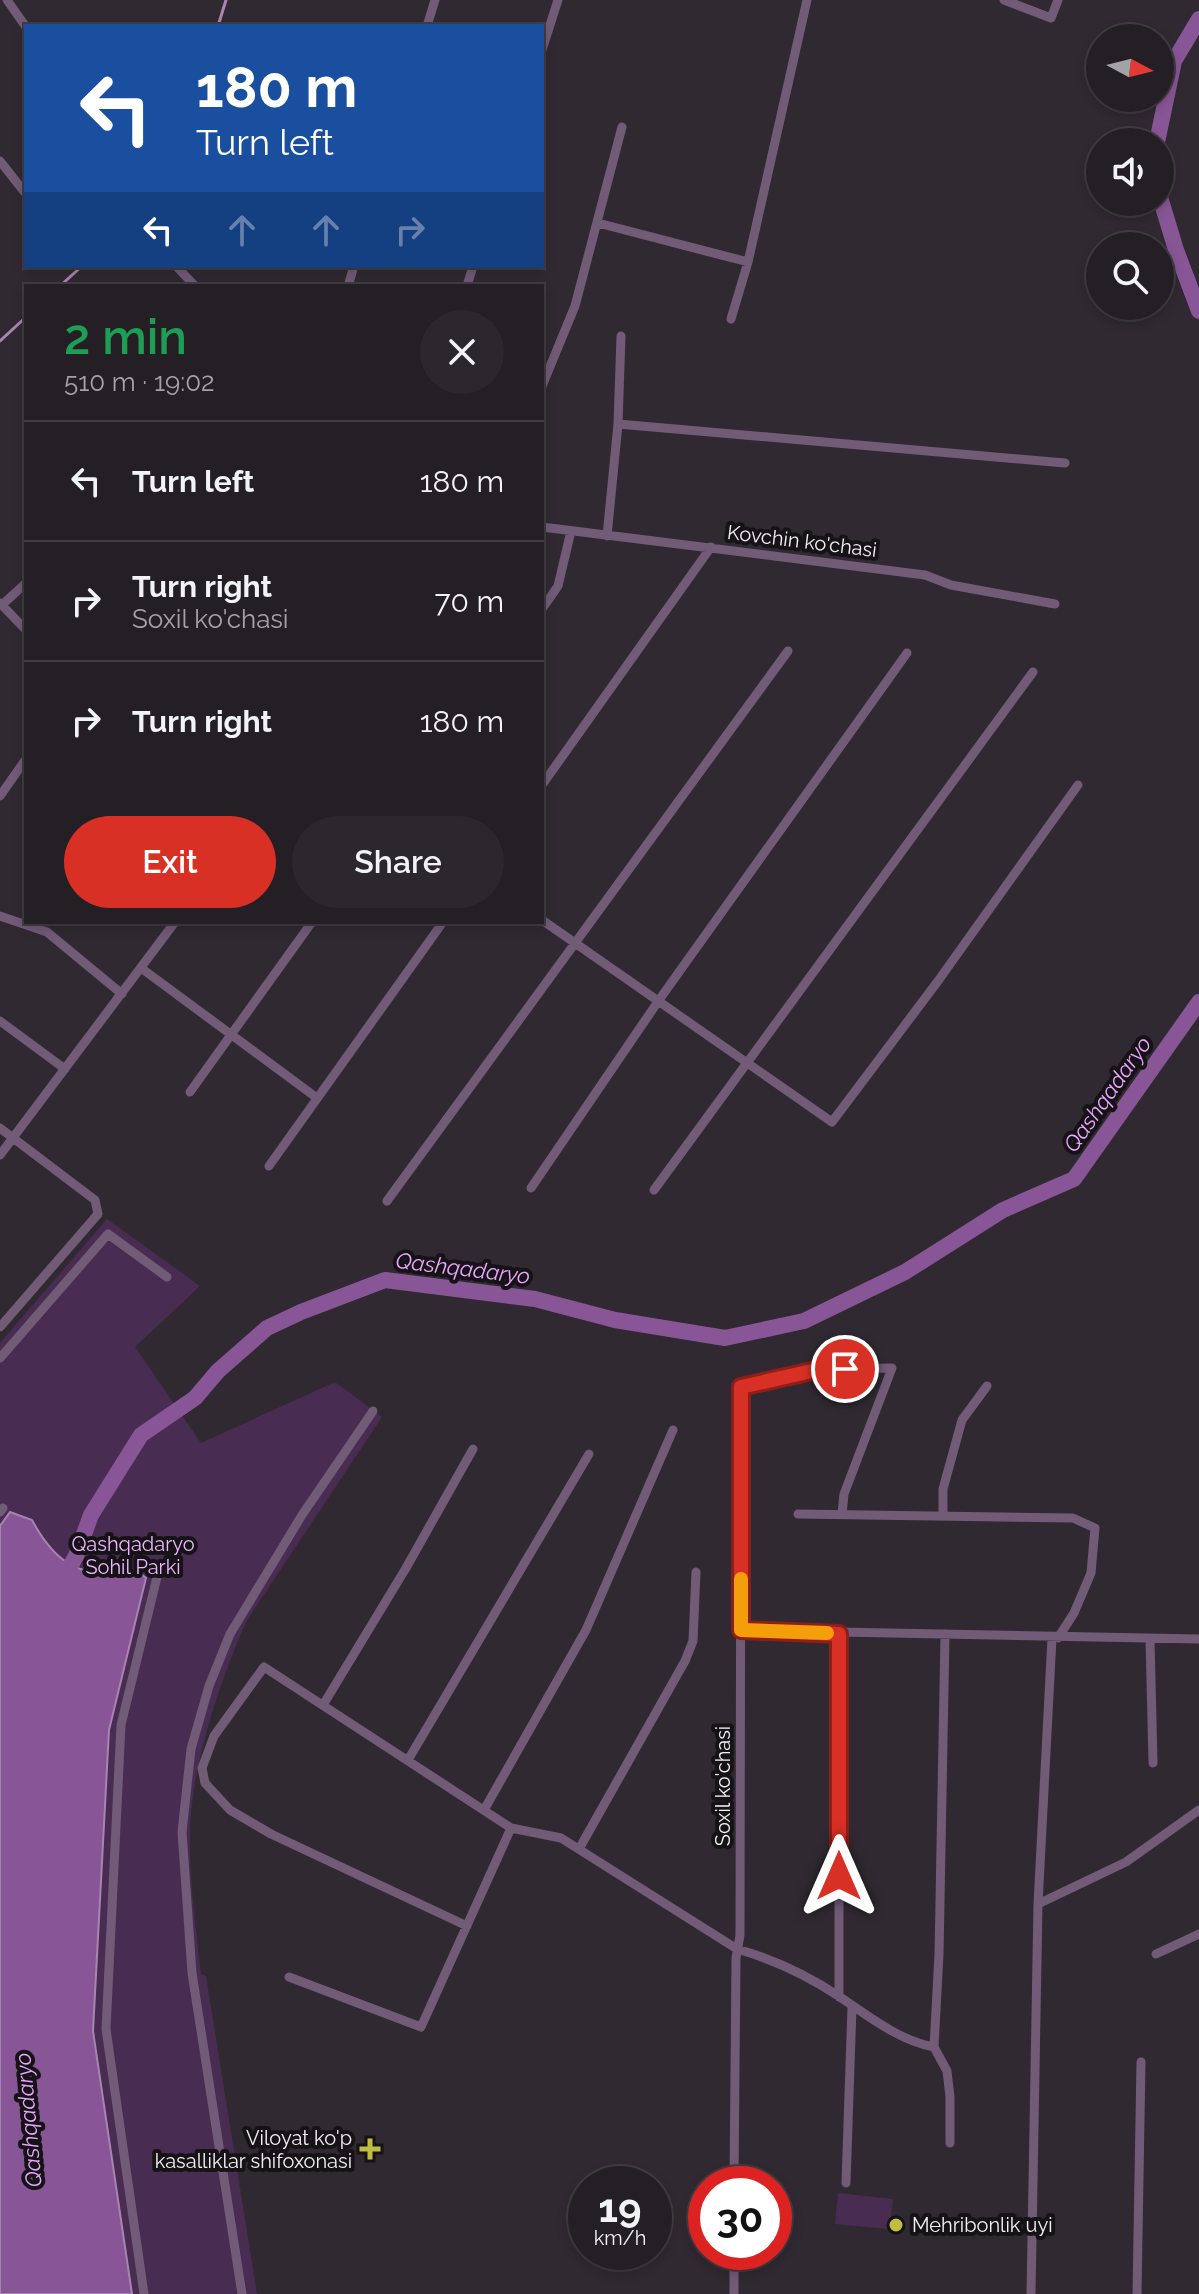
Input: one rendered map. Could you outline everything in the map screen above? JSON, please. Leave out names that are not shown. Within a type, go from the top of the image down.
[{"type":"street","points":[[7,0],[24,24]]},
{"type":"street","points":[[428,24],[435,0]]},
{"type":"street","points":[[544,44],[558,0]]},
{"type":"street","points":[[731,319],[748,262],[807,0]]},
{"type":"street","points":[[1004,0],[1051,18],[1058,0]]},
{"type":"street","points":[[544,381],[575,306],[622,127]]},
{"type":"street","points":[[0,161],[24,191]]},
{"type":"street","points":[[598,223],[748,262]]},
{"type":"street","points":[[178,268],[193,284]]},
{"type":"street","points":[[607,536],[618,424],[621,336]]},
{"type":"street","points":[[618,424],[1065,463]]},
{"type":"street","name":"Kovchin ko'chasi","points":[[544,527],[925,575],[951,585],[1055,604]]},
{"type":"street","points":[[544,606],[558,586],[571,531]]},
{"type":"street","points":[[544,782],[711,547]]},
{"type":"street","points":[[24,585],[1,604],[24,628]]},
{"type":"street","points":[[387,1201],[788,651]]},
{"type":"street","points":[[531,1188],[659,1000],[907,653]]},
{"type":"street","points":[[654,1190],[1033,672]]},
{"type":"street","points":[[0,796],[24,762]]},
{"type":"street","points":[[544,921],[832,1122],[938,981],[1078,785]]},
{"type":"street","points":[[0,916],[47,932],[122,994]]},
{"type":"street","points":[[0,1155],[174,924]]},
{"type":"street","points":[[190,1092],[311,924]]},
{"type":"street","points":[[269,1166],[442,924]]},
{"type":"street","points":[[141,968],[317,1098]]},
{"type":"street","points":[[0,1021],[65,1069]]},
{"type":"street","points":[[0,1128],[95,1200],[98,1214],[0,1327]]},
{"type":"street","points":[[0,1358],[108,1234],[167,1277]]},
{"type":"street","name":"Soxil ko'chasi","points":[[734,2166],[737,1949],[740,1935],[741,1387],[821,1369],[892,1368],[844,1494],[842,1514]]},
{"type":"street","points":[[943,1516],[943,1489],[962,1420],[987,1386]]},
{"type":"street","points":[[242,2294],[192,1973],[182,1832],[191,1749],[209,1686],[230,1634],[302,1515],[373,1411]]},
{"type":"street","points":[[484,1810],[586,1630],[673,1430]]},
{"type":"street","points":[[323,1705],[473,1449]]},
{"type":"street","points":[[408,1760],[589,1454]]},
{"type":"street","points":[[798,1514],[1073,1518],[1095,1528],[1091,1573],[1074,1613],[1055,1638],[1038,1904],[1031,2294]]},
{"type":"street","points":[[579,1849],[685,1661],[693,1641],[696,1572]]},
{"type":"street","points":[[144,2294],[106,2029],[121,1725],[158,1573]]},
{"type":"street","points":[[741,1630],[1199,1639]]},
{"type":"street","points":[[839,1634],[839,1997]]},
{"type":"street","points":[[945,1634],[939,1954],[934,2047],[947,2071],[950,2143]]},
{"type":"street","points":[[1150,1639],[1153,1763]]},
{"type":"street","points":[[467,1926],[271,1834],[230,1810],[205,1783],[202,1768],[214,1736],[264,1667],[511,1828],[561,1838],[737,1949],[764,1957],[918,2044],[934,2047]]},
{"type":"street","points":[[1038,1904],[1126,1862],[1199,1810]]},
{"type":"street","points":[[289,1977],[421,2027],[511,1828]]},
{"type":"street","points":[[1156,1954],[1199,1934]]},
{"type":"street","points":[[846,2183],[852,2007]]},
{"type":"street","points":[[1137,2294],[1141,2062]]},
{"type":"street","points":[[734,2270],[734,2294]]},
{"type":"green space","name":"Qashqadaryo Sohil Parki","points":[[107,1219],[200,1286],[135,1347],[201,1443],[335,1382],[382,1417],[247,1620],[209,1724],[192,1807],[191,1868],[201,1974],[206,1976],[257,2294],[0,2294],[0,1343]]},
{"type":"green space","points":[[838,2193],[893,2199],[890,2229],[835,2224]]},
{"type":"water","points":[[10,1512],[32,1520],[51,1549],[74,1566],[101,1573],[136,1570],[146,1578],[109,1730],[93,2031],[132,2294],[0,2294],[0,1526]]},
{"type":"waterway","points":[[219,24],[226,0]]},
{"type":"waterway","name":"Qashqadaryo","points":[[1160,128],[1174,61],[1199,19]]},
{"type":"waterway","name":"Qashqadaryo","points":[[1166,216],[1199,311]]},
{"type":"waterway","points":[[62,284],[80,268]]},
{"type":"waterway","points":[[0,341],[24,319]]},
{"type":"waterway","name":"Qashqadaryo","points":[[62,1581],[76,1556],[91,1515],[141,1435],[195,1398],[218,1371],[267,1328],[385,1280],[535,1299],[615,1320],[725,1338],[804,1321],[905,1272],[1003,1210],[1074,1179],[1199,1002]]},
{"type":"slow traffic","points":[[741,1579],[741,1630],[827,1633]]},
{"type":"place","name":"Viloyat ko'p kasalliklar shifoxonasi","points":[[370,2149]]},
{"type":"place","name":"Mehribonlik uyi","points":[[896,2225]]},
{"type":"route","points":[[839,1876],[839,1634],[741,1630],[741,1387],[821,1369],[845,1369]]}]
